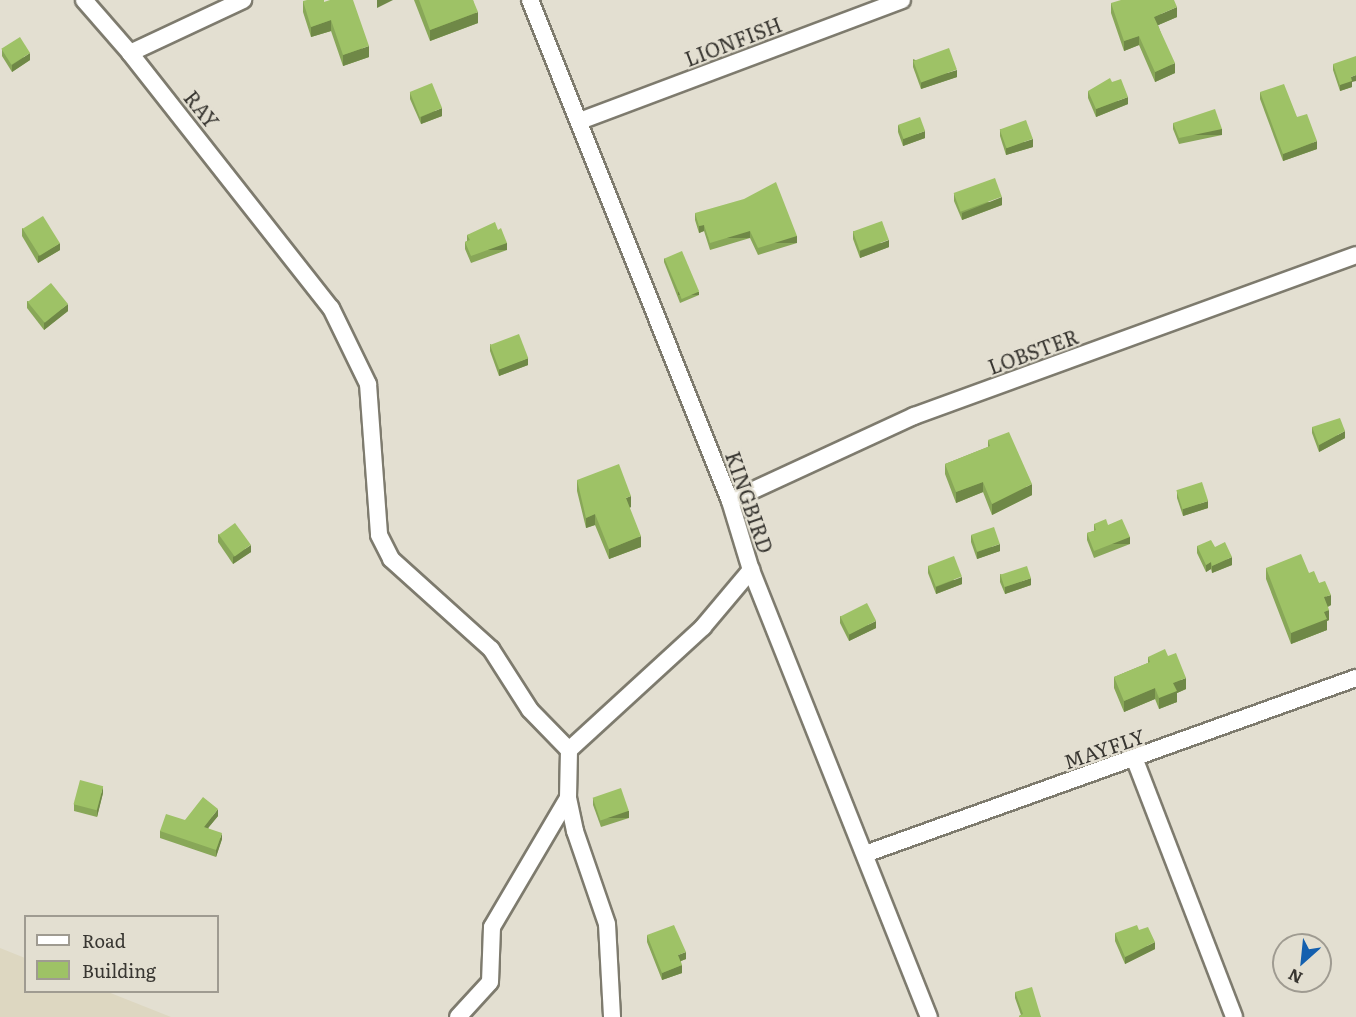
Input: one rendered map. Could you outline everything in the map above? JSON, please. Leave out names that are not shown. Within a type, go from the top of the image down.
[{"type":"street","name":"RAY","points":[[84,0],[130,53],[331,308],[369,384],[379,535],[391,559],[491,649],[530,710],[569,750]]},
{"type":"street","points":[[130,53],[243,0]]},
{"type":"street","name":"KINGBIRD","points":[[530,0],[730,501],[751,570],[929,1017]]},
{"type":"street","name":"LIONFISH","points":[[580,122],[902,0]]},
{"type":"street","name":"LOBSTER","points":[[730,501],[914,416],[1356,255]]},
{"type":"street","points":[[612,1017],[607,924],[574,831],[568,798],[569,750],[703,627],[751,570]]},
{"type":"street","name":"MAYFLY","points":[[865,854],[1135,760],[1356,678]]},
{"type":"street","points":[[1135,760],[1234,1017]]},
{"type":"street","points":[[458,1017],[490,982],[492,927],[568,798]]},
{"type":"shaded area","points":[[0,948],[24,958],[24,993],[111,993],[171,1017],[0,1017]]},
{"type":"building","points":[[324,0],[324,2],[353,0],[369,46],[343,55],[331,20],[311,27],[303,1]]},
{"type":"building","points":[[419,0],[473,0],[478,12],[430,30]]},
{"type":"building","points":[[1121,0],[1174,0],[1177,7],[1154,17],[1175,63],[1155,72],[1139,36],[1124,41],[1111,3]]},
{"type":"building","points":[[20,37],[30,53],[11,65],[1,49]]},
{"type":"building","points":[[949,48],[957,70],[921,83],[913,61]]},
{"type":"building","points":[[1356,56],[1356,75],[1351,77],[1352,81],[1340,85],[1333,64]]},
{"type":"building","points":[[1110,78],[1112,82],[1121,79],[1128,97],[1096,109],[1088,91]]},
{"type":"building","points":[[432,83],[442,108],[420,117],[410,92]]},
{"type":"building","points":[[1284,84],[1297,117],[1307,114],[1317,141],[1283,154],[1260,92]]},
{"type":"building","points":[[1215,109],[1222,129],[1179,138],[1173,123]]},
{"type":"building","points":[[920,117],[925,131],[904,139],[898,125]]},
{"type":"building","points":[[1026,120],[1033,139],[1007,148],[1000,130]]},
{"type":"building","points":[[995,178],[1002,197],[960,212],[954,193]]},
{"type":"building","points":[[776,182],[797,236],[758,248],[750,231],[710,243],[704,225],[699,226],[695,213],[744,199]]},
{"type":"building","points":[[43,216],[60,243],[40,256],[23,229]]},
{"type":"building","points":[[882,221],[889,240],[860,250],[853,232]]},
{"type":"building","points":[[495,222],[498,230],[501,228],[507,243],[471,256],[465,242],[470,240],[467,235]]},
{"type":"building","points":[[682,251],[699,292],[682,299],[665,258]]},
{"type":"building","points":[[51,283],[68,304],[45,323],[28,302]]},
{"type":"building","points":[[519,334],[528,358],[499,369],[490,345]]},
{"type":"building","points":[[1340,418],[1345,431],[1319,445],[1312,427]]},
{"type":"building","points":[[1009,432],[1032,484],[992,504],[983,482],[956,492],[945,464],[990,446],[988,440]]},
{"type":"building","points":[[619,464],[631,496],[626,498],[641,536],[609,549],[595,514],[586,518],[577,480]]},
{"type":"building","points":[[1202,482],[1208,501],[1183,509],[1176,490]]},
{"type":"building","points":[[1106,519],[1108,525],[1122,519],[1130,537],[1094,551],[1087,533],[1096,530],[1094,524]]},
{"type":"building","points":[[235,523],[251,545],[235,557],[219,535]]},
{"type":"building","points":[[994,527],[1000,544],[977,552],[971,535]]},
{"type":"building","points":[[1211,540],[1215,547],[1225,542],[1232,557],[1212,566],[1211,562],[1206,565],[1197,546]]},
{"type":"building","points":[[1301,554],[1309,573],[1314,571],[1319,583],[1325,581],[1331,595],[1324,597],[1329,610],[1324,612],[1327,619],[1291,633],[1266,568]]},
{"type":"building","points":[[954,556],[962,577],[936,587],[928,566]]},
{"type":"building","points":[[1027,566],[1031,578],[1004,587],[1000,575]]},
{"type":"building","points":[[867,603],[876,621],[849,634],[840,617]]},
{"type":"building","points":[[1165,649],[1168,656],[1176,653],[1186,678],[1173,683],[1177,691],[1159,698],[1155,688],[1124,701],[1114,677],[1150,662],[1148,657]]},
{"type":"building","points":[[80,780],[103,786],[97,810],[74,804]]},
{"type":"building","points":[[621,788],[629,811],[600,820],[593,798]]},
{"type":"building","points":[[203,797],[218,809],[204,827],[222,833],[216,850],[160,831],[166,814],[185,820]]},
{"type":"building","points":[[674,925],[686,952],[678,955],[682,965],[662,973],[647,935]]},
{"type":"building","points":[[1137,925],[1139,930],[1148,927],[1155,942],[1125,957],[1115,933]]},
{"type":"building","points":[[1032,987],[1041,1017],[1019,1017],[1023,1014],[1015,992]]}]
